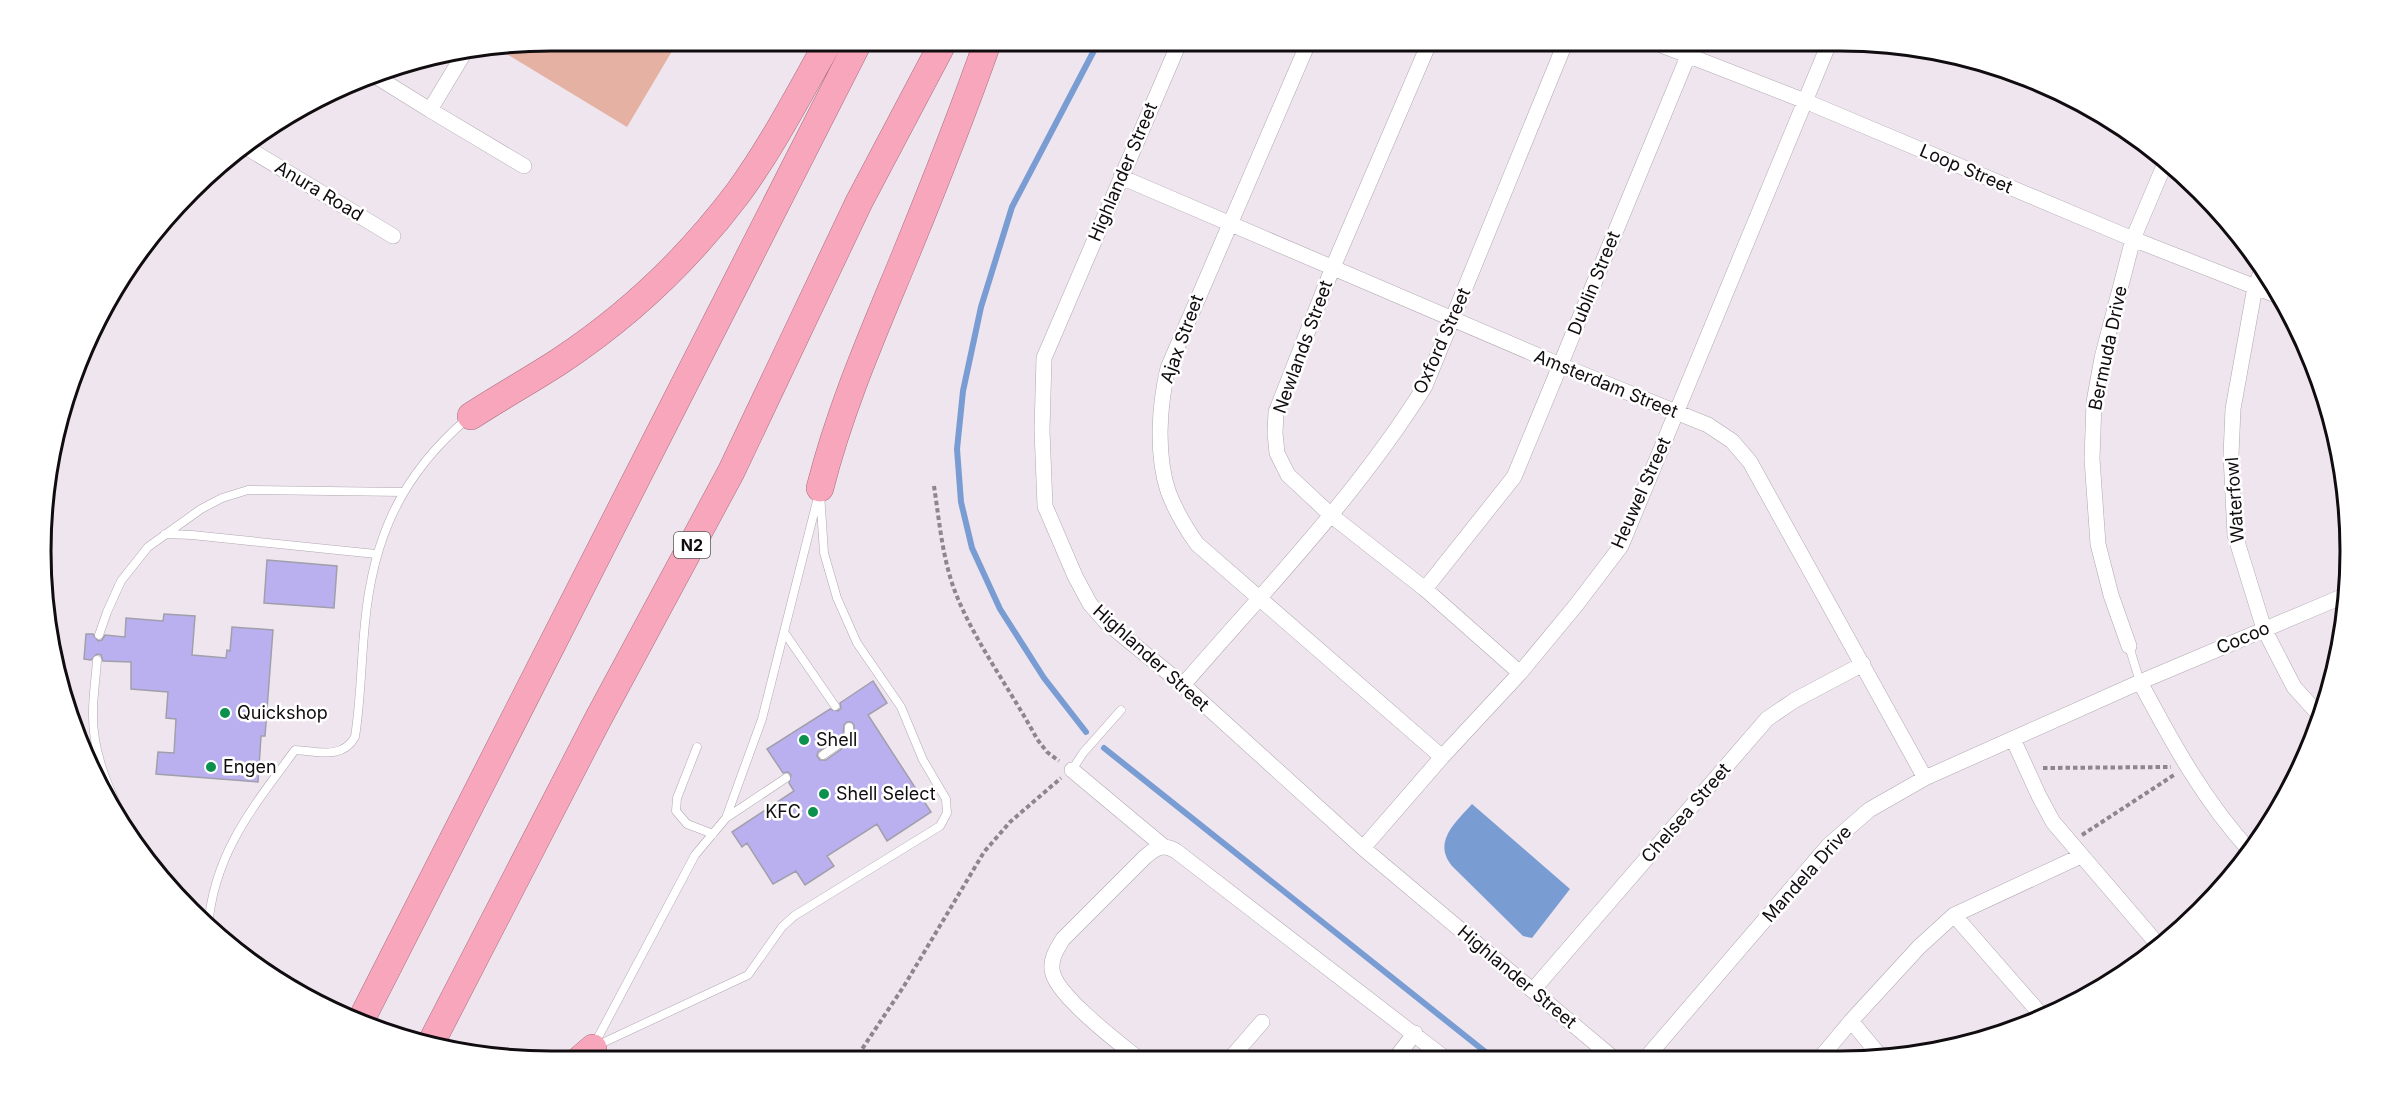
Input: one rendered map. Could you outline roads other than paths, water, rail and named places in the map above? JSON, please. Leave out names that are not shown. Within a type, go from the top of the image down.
[{"type":"highway","points":[[471,416],[570,354],[615,321],[676,266],[738,193],[768,148],[823,51]]},
{"type":"highway","points":[[363,1014],[853,51]]},
{"type":"highway","name":"N2","points":[[434,1037],[597,721],[731,472],[859,202],[938,51]]},
{"type":"highway","points":[[820,488],[832,439],[951,146],[984,51]]},
{"type":"street","name":"Highlander Street","points":[[1174,51],[1044,358],[1042,465],[1046,506],[1075,576],[1090,604],[1106,622],[1183,685],[1363,848],[1605,1051]]},
{"type":"street","name":"Ajax Street","points":[[1304,51],[1168,368],[1161,412],[1161,444],[1168,490],[1181,520],[1197,544],[1442,757]]},
{"type":"street","name":"Newlands Street","points":[[1425,51],[1333,267],[1276,412],[1277,453],[1288,475],[1332,516],[1425,589],[1520,673]]},
{"type":"street","name":"Oxford Street","points":[[1183,685],[1332,516],[1406,417],[1425,386],[1562,51]]},
{"type":"street","name":"Loop Street","points":[[1676,51],[1805,101],[2133,239],[2267,292]]},
{"type":"street","name":"Heuwel Street","points":[[1363,848],[1442,757],[1520,673],[1621,546],[1825,51]]},
{"type":"street","name":"Dublin Street","points":[[1425,589],[1514,477],[1688,56]]},
{"type":"street","points":[[430,110],[460,60]]},
{"type":"street","points":[[383,81],[524,166]]},
{"type":"street","name":"Anura Road","points":[[252,151],[393,236]]},
{"type":"street","name":"Bermuda Drive","points":[[2129,646],[2111,595],[2098,544],[2092,459],[2094,402],[2100,369],[2133,239],[2163,169]]},
{"type":"street","name":"Amsterdam Street","points":[[1121,177],[1560,365],[1708,424],[1732,441],[1750,462],[1926,778]]},
{"type":"street","name":"Waterfowl","points":[[2259,278],[2255,287],[2233,409],[2231,455],[2235,535],[2264,629],[2294,687],[2314,710]]},
{"type":"street","name":"Cocoo","points":[[2140,682],[2338,598]]},
{"type":"street","name":"Chelsea Street","points":[[1533,990],[1767,719],[1795,700],[1863,664]]},
{"type":"street","points":[[2140,682],[2187,766],[2217,813],[2245,845]]},
{"type":"street","name":"Mandela Drive","points":[[1652,1051],[1829,844],[1869,810],[1926,778],[2140,682]]},
{"type":"street","points":[[2013,739],[2053,822],[2154,940]]},
{"type":"street","points":[[1072,770],[1163,846],[1176,851],[1436,1051]]},
{"type":"street","points":[[1130,1051],[1074,1003],[1054,978],[1052,964],[1054,952],[1063,939],[1154,849],[1163,846]]},
{"type":"street","points":[[1826,1051],[1919,947],[1954,915],[2081,856]]},
{"type":"street","points":[[1954,915],[2037,1010]]},
{"type":"street","points":[[1851,1021],[1875,1050]]},
{"type":"street","points":[[1237,1051],[1262,1022]]},
{"type":"street","points":[[1401,1051],[1415,1033]]},
{"type":"lane","points":[[209,916],[213,890],[233,837],[295,750],[334,753],[346,748],[355,737],[365,623],[376,554],[383,533],[403,492],[432,452],[471,416]]},
{"type":"lane","points":[[726,818],[762,719],[820,488]]},
{"type":"lane","points":[[593,1051],[748,975],[782,927],[794,916],[940,826],[947,813],[946,799],[923,760],[901,707],[857,643],[837,598],[824,553],[820,488]]},
{"type":"lane","points":[[99,635],[106,612],[121,581],[148,547],[201,509],[222,498],[248,490],[403,492]]},
{"type":"lane","points":[[164,534],[376,554]]},
{"type":"lane","points":[[784,632],[835,706]]},
{"type":"lane","points":[[2129,646],[2140,682]]},
{"type":"lane","points":[[97,660],[93,713],[97,750],[105,777]]},
{"type":"lane","points":[[1072,770],[1083,753],[1121,710]]},
{"type":"lane","points":[[823,755],[849,737],[849,727]]},
{"type":"lane","points":[[697,747],[677,798],[676,811],[687,824],[713,834]]},
{"type":"lane","points":[[587,1051],[695,855],[726,818],[786,778]]},
{"type":"water","points":[[1472,804],[1570,889],[1532,938],[1523,936],[1452,866],[1446,857],[1444,849],[1448,833]]},
{"type":"waterway","points":[[1086,732],[1044,678],[1000,609],[972,548],[961,502],[957,449],[963,391],[981,307],[1012,207],[1094,51]]},
{"type":"waterway","points":[[1104,748],[1484,1051]]},
{"type":"place","name":"Quickshop","points":[[225,713]]},
{"type":"place","name":"Shell","points":[[804,740]]},
{"type":"place","name":"Engen","points":[[211,767]]},
{"type":"place","name":"Shell Select","points":[[824,794]]},
{"type":"place","name":"KFC","points":[[813,812]]}]
